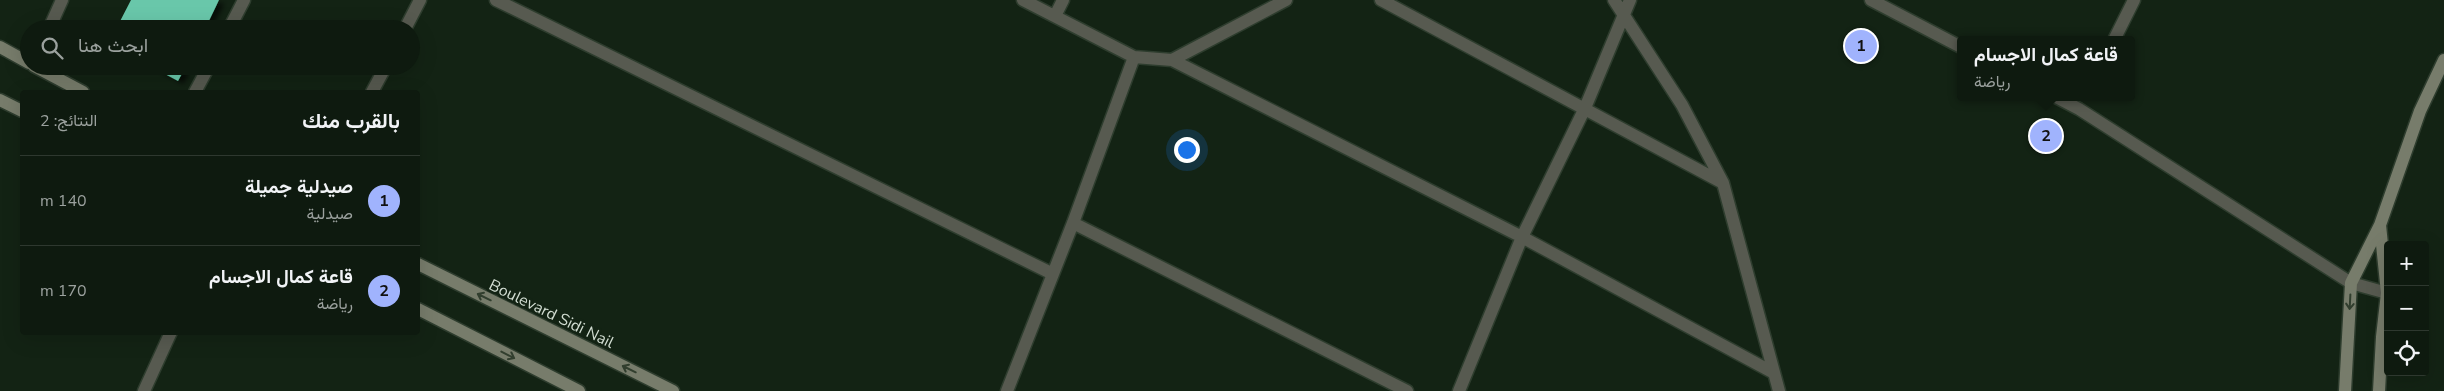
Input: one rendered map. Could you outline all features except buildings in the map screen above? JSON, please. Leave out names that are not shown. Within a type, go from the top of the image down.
[{"type":"main road","points":[[0,47],[20,58]]},
{"type":"main road","points":[[2345,391],[2351,283],[2380,225],[2420,111],[2444,60]]},
{"type":"main road","points":[[51,75],[79,90]]},
{"type":"main road","points":[[0,100],[20,110]]},
{"type":"main road","points":[[2380,225],[2386,286]]},
{"type":"main road","name":"Boulevard Sidi Nail","points":[[420,265],[673,391]]},
{"type":"main road","points":[[420,310],[580,391]]},
{"type":"main road","points":[[2379,391],[2384,319]]},
{"type":"street","points":[[53,20],[62,0]]},
{"type":"street","points":[[234,20],[244,0]]},
{"type":"street","points":[[410,20],[420,0]]},
{"type":"street","points":[[496,0],[1053,274]]},
{"type":"street","points":[[1023,0],[1134,57],[1172,60],[1522,237],[1774,373]]},
{"type":"street","points":[[1055,16],[1063,0]]},
{"type":"street","points":[[1381,0],[1723,183]]},
{"type":"street","points":[[1614,0],[1682,105],[1723,183],[1779,391]]},
{"type":"street","points":[[1459,391],[1522,237],[1585,108],[1630,0]]},
{"type":"street","points":[[1871,0],[1957,45]]},
{"type":"street","points":[[2116,36],[2134,0]]},
{"type":"street","points":[[1172,60],[1280,2]]},
{"type":"street","points":[[1007,391],[1073,223],[1134,57]]},
{"type":"street","points":[[196,90],[204,75]]},
{"type":"street","points":[[373,90],[381,75]]},
{"type":"street","points":[[2064,101],[2351,283],[2384,292]]},
{"type":"street","points":[[2079,109],[2083,101]]},
{"type":"street","points":[[1073,223],[1407,391]]},
{"type":"street","points":[[144,391],[170,335]]},
{"type":"place","name":"صيدلية جميلة","points":[[1861,46]]},
{"type":"place","name":"قاعة كمال الاجسام","points":[[2046,136]]}]
